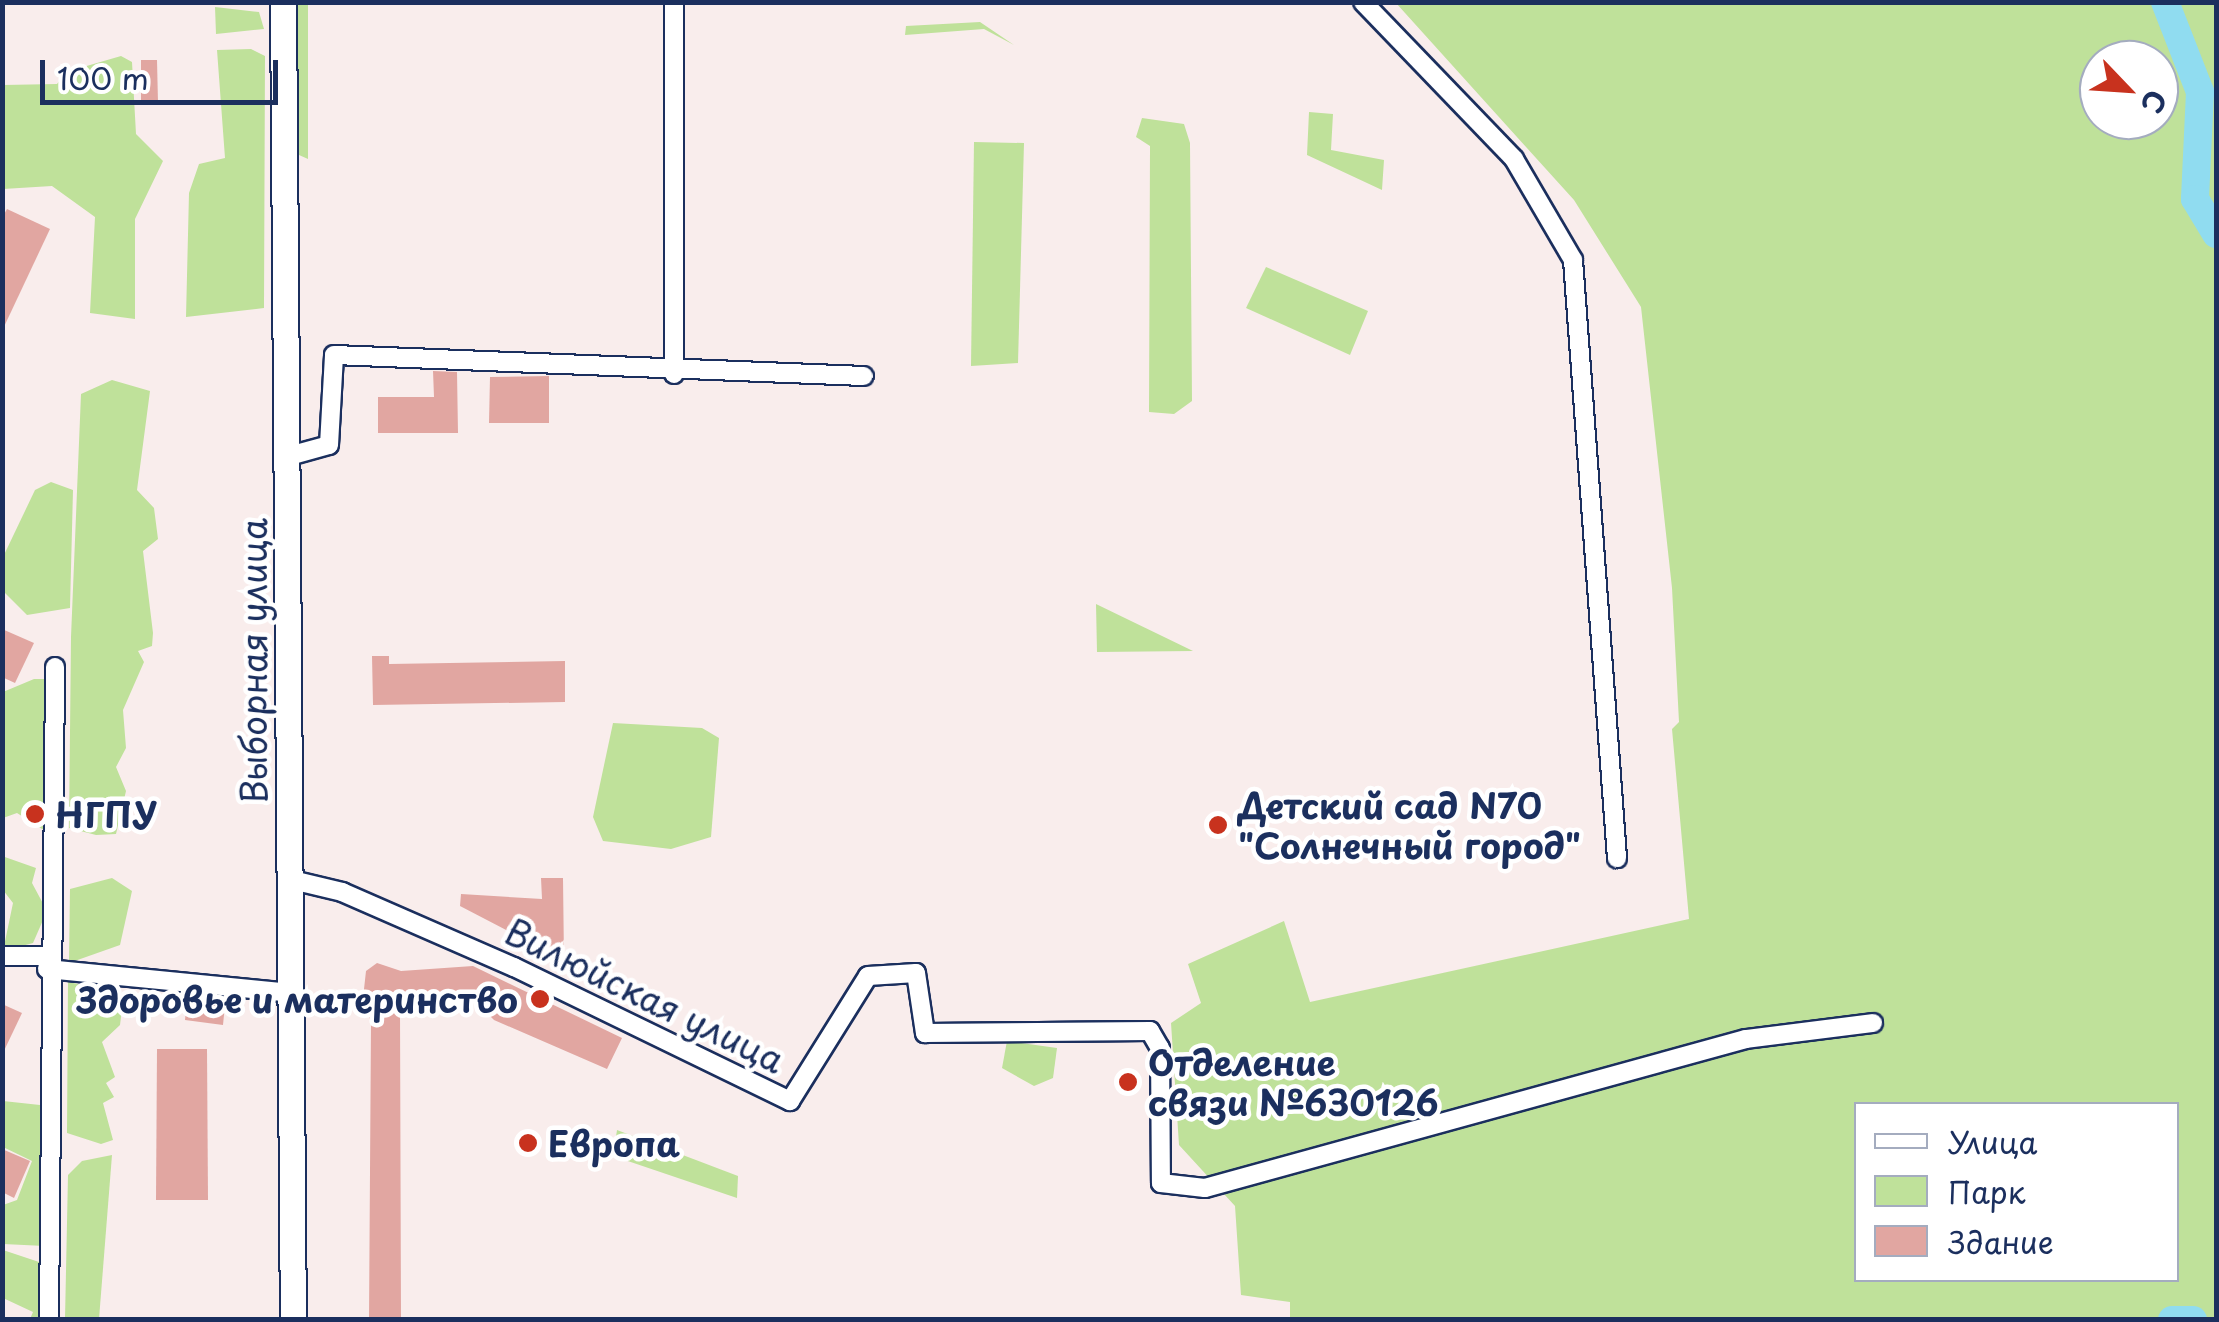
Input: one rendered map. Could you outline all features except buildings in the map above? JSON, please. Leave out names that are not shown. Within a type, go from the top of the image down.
[{"type":"main road","name":"Выборная улица","points":[[283,2],[292,1320]]},
{"type":"street","points":[[674,2],[674,374]]},
{"type":"street","points":[[1363,2],[1514,159],[1573,260],[1617,858]]},
{"type":"street","points":[[289,456],[329,445],[334,356],[674,374],[864,376]]},
{"type":"street","points":[[49,1320],[47,963],[55,667]]},
{"type":"street","name":"Вилюйская улица","points":[[288,879],[342,892],[514,967],[790,1101],[868,976],[916,973],[924,1033],[1150,1031],[1160,1048],[1161,1183],[1205,1188],[1746,1039],[1873,1024]]},
{"type":"street","points":[[2,956],[291,992]]},
{"type":"green space","points":[[297,3],[308,3],[308,159],[299,155]]},
{"type":"green space","points":[[1396,3],[2216,3],[2216,1319],[1290,1319],[1290,1302],[1241,1295],[1235,1206],[1179,1145],[1171,1023],[1201,1003],[1188,964],[1284,921],[1310,1002],[1689,919],[1672,729],[1679,722],[1672,588],[1641,307],[1574,200]]},
{"type":"green space","points":[[215,7],[259,12],[264,29],[216,34]]},
{"type":"green space","points":[[980,22],[1014,45],[984,29],[905,35],[906,26]]},
{"type":"green space","points":[[251,49],[265,56],[264,308],[186,317],[189,193],[199,164],[225,158],[217,50]]},
{"type":"green space","points":[[121,56],[132,62],[136,134],[163,161],[135,219],[135,319],[90,313],[95,217],[52,186],[3,189],[3,85],[57,84],[66,72]]},
{"type":"green space","points":[[1309,112],[1333,114],[1331,150],[1384,160],[1382,190],[1307,155]]},
{"type":"green space","points":[[1142,118],[1184,124],[1190,143],[1192,401],[1174,414],[1149,412],[1150,146],[1136,137]]},
{"type":"green space","points":[[974,142],[1024,143],[1018,363],[971,366]]},
{"type":"green space","points":[[1266,267],[1368,311],[1350,355],[1246,308]]},
{"type":"green space","points":[[112,380],[150,391],[137,490],[154,508],[158,539],[143,551],[153,633],[152,646],[138,651],[144,662],[123,710],[126,748],[116,767],[126,791],[116,834],[96,835],[69,828],[71,637],[81,394]]},
{"type":"green space","points":[[51,482],[73,490],[70,608],[27,615],[3,591],[3,557],[35,490]]},
{"type":"green space","points":[[1096,604],[1193,651],[1097,652]]},
{"type":"green space","points":[[34,679],[51,679],[50,834],[17,813],[3,818],[3,692]]},
{"type":"green space","points":[[613,723],[702,728],[719,738],[711,837],[671,849],[603,841],[593,817]]},
{"type":"green space","points":[[2,856],[36,868],[32,883],[47,911],[33,943],[3,951],[13,903],[3,890]]},
{"type":"green space","points":[[112,878],[132,891],[120,945],[69,963],[70,889]]},
{"type":"green space","points":[[68,982],[124,993],[120,1025],[102,1042],[115,1077],[106,1083],[114,1097],[103,1103],[113,1140],[101,1144],[67,1133]]},
{"type":"green space","points":[[1007,1041],[1057,1048],[1053,1078],[1034,1086],[1002,1068]]},
{"type":"green space","points":[[3,1101],[40,1105],[45,1246],[3,1244],[3,1205],[17,1200],[32,1161],[3,1147]]},
{"type":"green space","points":[[617,1130],[738,1176],[737,1198],[613,1156]]},
{"type":"green space","points":[[112,1155],[99,1319],[65,1319],[68,1175],[82,1161]]},
{"type":"green space","points":[[3,1250],[42,1263],[54,1319],[30,1319],[33,1312],[3,1298]]},
{"type":"waterway","points":[[2165,2],[2200,92],[2195,199],[2216,234]]},
{"type":"waterway","points":[[2172,1320],[2193,1320]]},
{"type":"place","name":"НГПУ","points":[[35,814]]},
{"type":"place","name":"Детский сад N70 \"Солнечный город\"","points":[[1218,825]]},
{"type":"place","name":"Здоровье и материнство","points":[[540,999]]},
{"type":"place","name":"Отделение связи №630126","points":[[1128,1082]]},
{"type":"place","name":"Европа","points":[[528,1143]]}]
